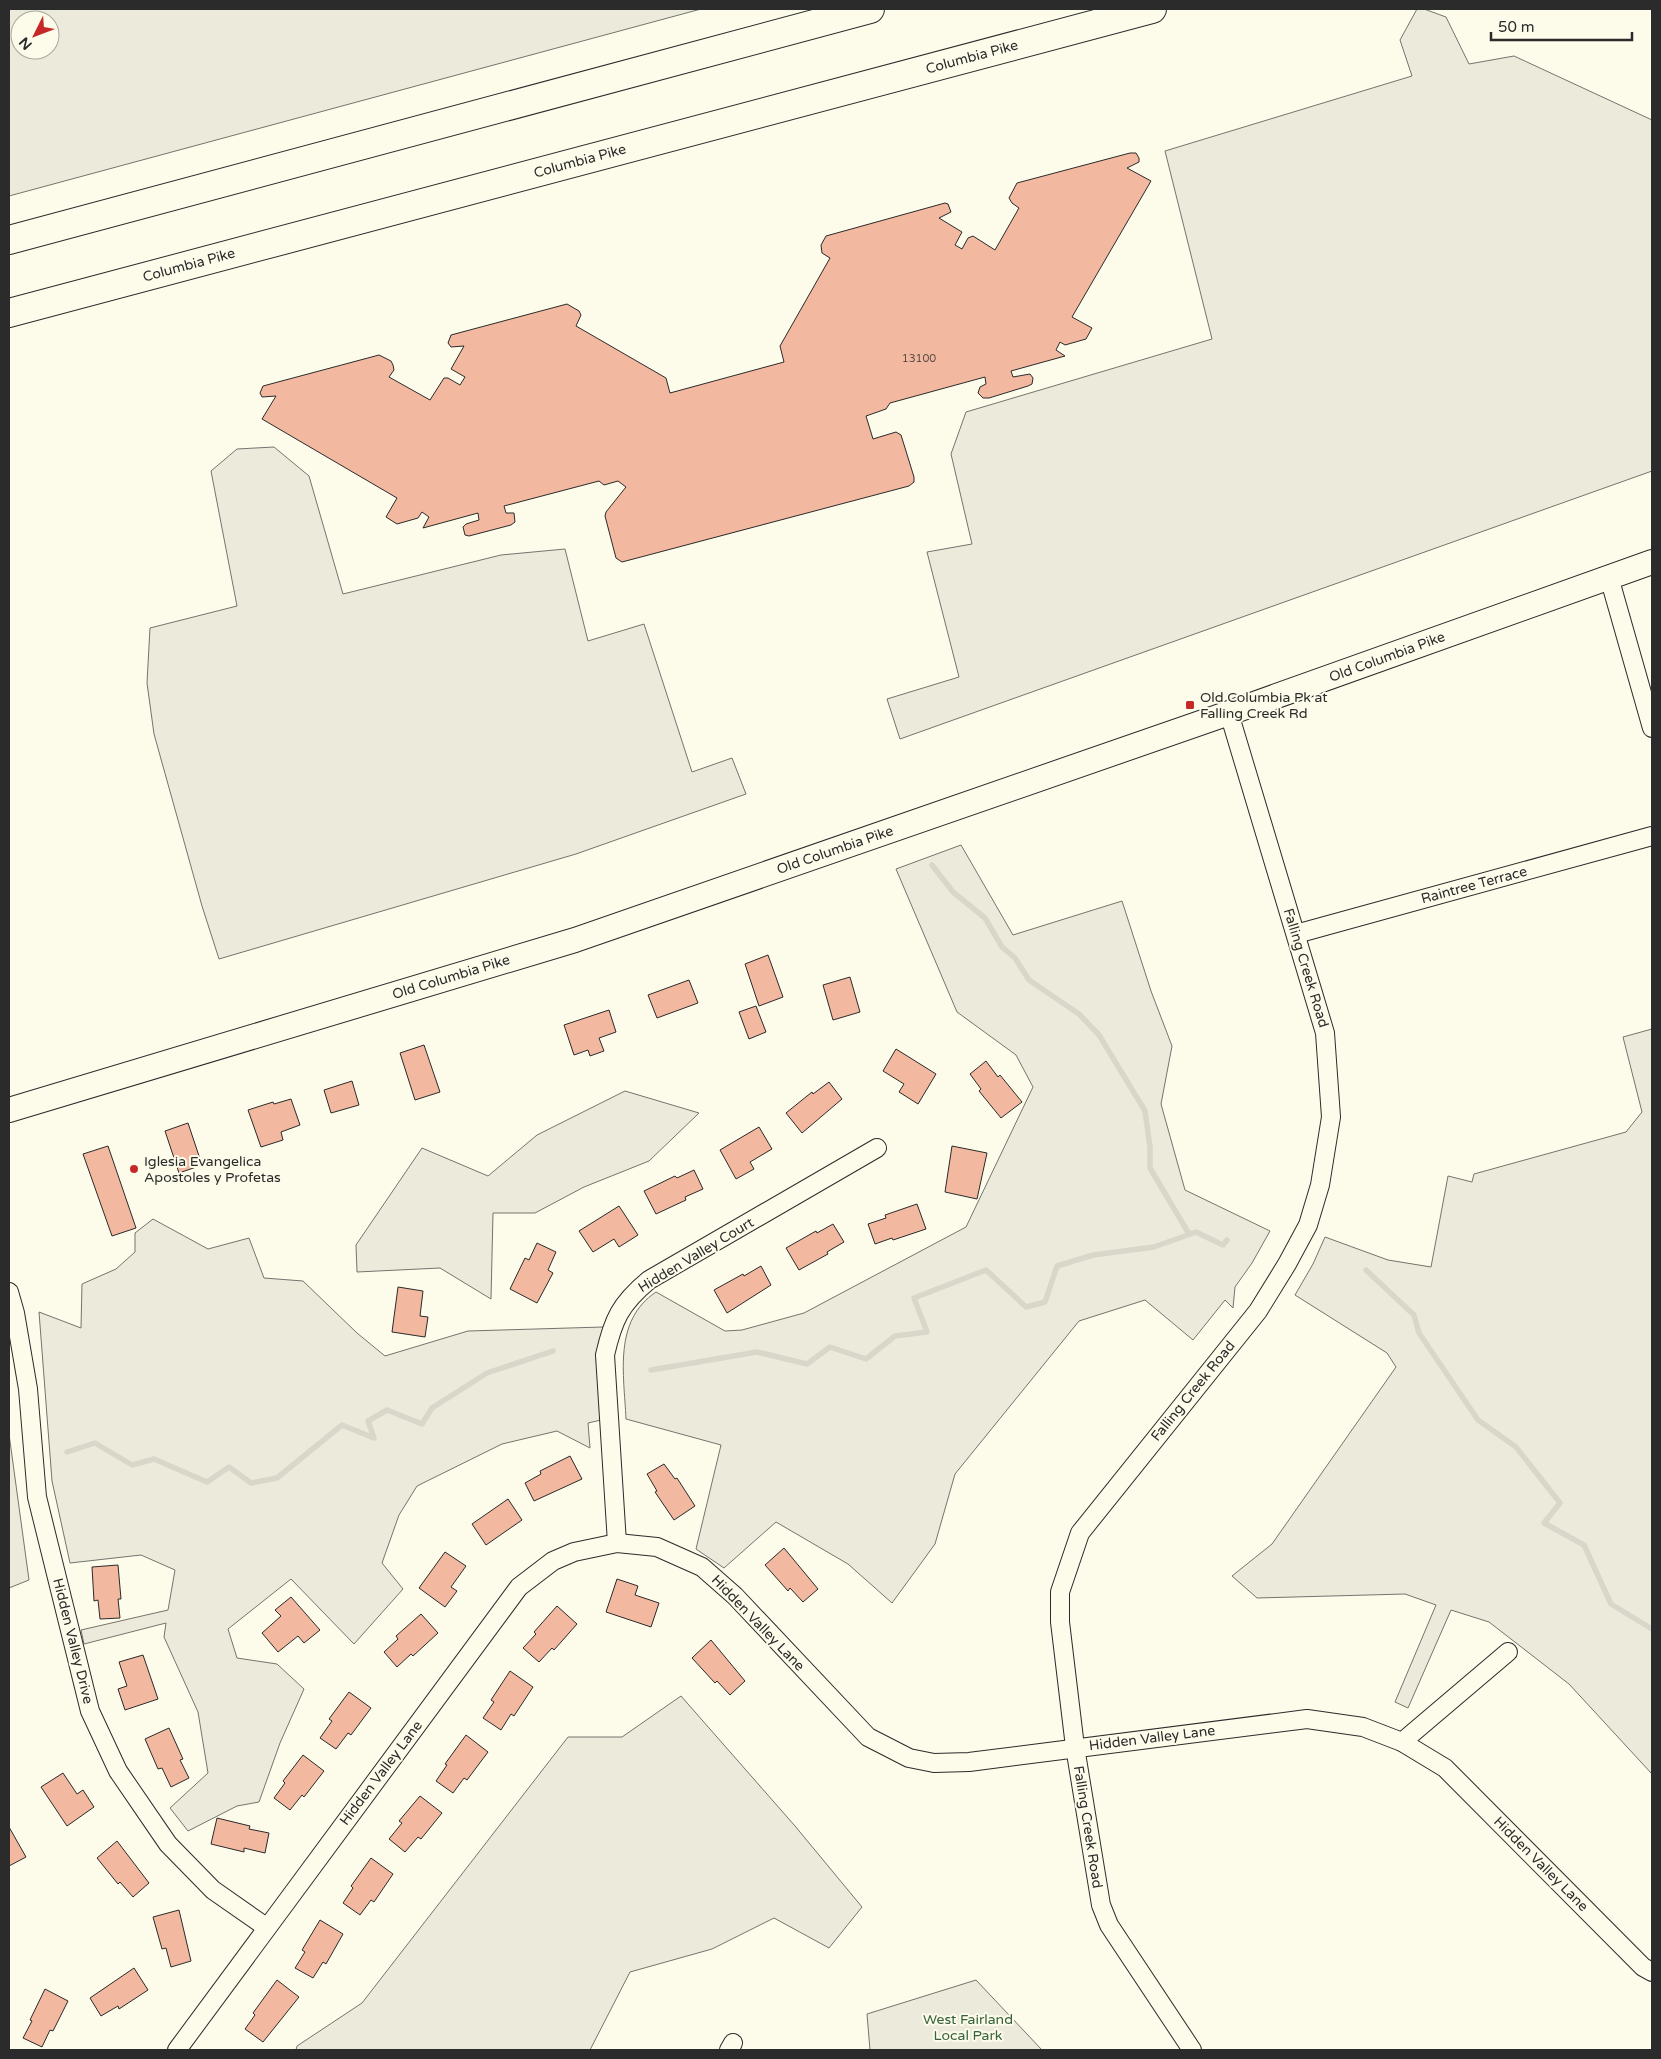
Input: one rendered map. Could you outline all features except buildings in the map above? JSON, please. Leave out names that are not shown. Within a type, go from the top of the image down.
[{"type":"highway","points":[[9,240],[870,9]]},
{"type":"highway","name":"Columbia Pike","points":[[9,313],[1152,9]]},
{"type":"main road","name":"Old Columbia Pike","points":[[9,1110],[575,940],[1229,713],[1652,562]]},
{"type":"street","points":[[1609,577],[1652,728]]},
{"type":"street","name":"Falling Creek Road","points":[[1192,2050],[1109,1925],[1100,1905],[1075,1747],[1060,1622],[1060,1592],[1080,1533],[1258,1311],[1308,1225],[1320,1184],[1331,1117],[1326,1034],[1229,713]]},
{"type":"street","name":"Raintree Terrace","points":[[1296,934],[1652,836]]},
{"type":"street","name":"Hidden Valley Court","points":[[617,1543],[605,1355],[612,1326],[623,1308],[634,1293],[649,1280],[877,1148]]},
{"type":"street","name":"Hidden Valley Drive","points":[[9,1292],[15,1314],[28,1389],[37,1498],[90,1711],[118,1771],[168,1844],[213,1890],[266,1927]]},
{"type":"street","name":"Hidden Valley Lane","points":[[176,2050],[519,1587],[553,1560],[574,1552],[617,1543],[657,1547],[702,1567],[735,1596],[868,1738],[909,1758],[934,1763],[969,1762],[1075,1747],[1307,1719],[1363,1727],[1402,1742],[1445,1768],[1643,1967],[1652,1972]]},
{"type":"street","points":[[1402,1742],[1508,1652]]},
{"type":"green space","points":[[9,9],[701,9],[9,196]]},
{"type":"green space","points":[[961,845],[1013,935],[1122,901],[1151,991],[1172,1046],[1161,1104],[1185,1190],[1270,1231],[1252,1263],[1235,1287],[1233,1308],[1225,1300],[1193,1340],[1145,1300],[1079,1321],[955,1474],[935,1544],[892,1603],[848,1564],[776,1522],[724,1568],[696,1549],[721,1445],[626,1419],[624,1350],[627,1333],[633,1318],[642,1304],[656,1292],[725,1331],[742,1330],[804,1313],[966,1227],[1033,1087],[1016,1055],[957,1012],[896,869]]},
{"type":"green space","points":[[1652,1029],[1652,1774],[1569,1684],[1489,1622],[1451,1610],[1408,1708],[1395,1702],[1436,1605],[1405,1594],[1257,1598],[1232,1576],[1272,1544],[1396,1367],[1387,1353],[1295,1295],[1313,1264],[1325,1237],[1388,1260],[1431,1267],[1448,1176],[1472,1182],[1474,1174],[1626,1132],[1642,1112],[1623,1037]]},
{"type":"green space","points":[[625,1091],[699,1113],[649,1161],[584,1187],[535,1213],[493,1213],[491,1299],[440,1268],[357,1272],[356,1245],[422,1148],[488,1176],[537,1135]]},
{"type":"green space","points":[[153,1219],[208,1249],[249,1238],[264,1278],[303,1281],[357,1333],[385,1356],[468,1331],[603,1327],[598,1351],[601,1420],[588,1423],[590,1448],[557,1431],[502,1444],[417,1486],[399,1515],[382,1563],[403,1589],[354,1644],[291,1579],[228,1629],[237,1658],[277,1664],[304,1689],[280,1743],[259,1802],[237,1806],[188,1831],[170,1808],[208,1773],[198,1712],[164,1637],[166,1623],[84,1644],[81,1630],[168,1610],[175,1570],[141,1555],[70,1563],[52,1481],[39,1312],[81,1328],[82,1284],[116,1269],[135,1252],[135,1233]]},
{"type":"green space","points":[[9,1434],[29,1580],[9,1588]]},
{"type":"green space","points":[[681,1696],[795,1826],[862,1907],[829,1948],[774,1918],[712,1949],[630,1972],[590,2050],[296,2050],[297,2046],[362,2003],[568,1737],[622,1737]]},
{"type":"green space","name":"West Fairland Local Park","points":[[976,1980],[1042,2050],[870,2050],[867,2014]]},
{"type":"shaded area","points":[[1417,9],[1424,9],[1446,17],[1469,64],[1514,56],[1652,120],[1652,471],[900,739],[887,699],[959,677],[927,552],[972,544],[951,454],[966,412],[1212,339],[1165,151],[1412,76],[1400,40]]},
{"type":"shaded area","points":[[274,447],[309,476],[343,594],[501,555],[565,549],[588,641],[644,624],[692,772],[732,758],[746,794],[576,854],[219,959],[202,906],[154,734],[147,683],[150,628],[237,606],[211,471],[237,449]]},
{"type":"waterway","points":[[932,865],[953,892],[985,918],[1002,947],[1015,958],[1029,980],[1079,1014],[1099,1035],[1145,1111],[1150,1147],[1150,1168],[1189,1234]]},
{"type":"waterway","points":[[651,1370],[757,1352],[807,1364],[830,1347],[866,1359],[895,1336],[927,1332],[914,1298],[986,1270],[1026,1307],[1045,1302],[1057,1266],[1093,1255],[1154,1247],[1196,1232],[1223,1245],[1227,1240]]},
{"type":"waterway","points":[[1366,1270],[1414,1315],[1419,1333],[1478,1420],[1516,1447],[1560,1503],[1544,1523],[1584,1545],[1611,1604],[1652,1629]]},
{"type":"waterway","points":[[67,1452],[95,1443],[132,1465],[154,1459],[207,1482],[229,1467],[251,1483],[277,1478],[342,1425],[374,1438],[368,1421],[387,1410],[422,1424],[432,1408],[487,1373],[553,1351]]},
{"type":"place","name":"Old Columbia Pk at Falling Creek Rd","points":[[1190,705]]},
{"type":"place","name":"Iglesia Evangelica Apostoles y Profetas","points":[[134,1169]]}]
